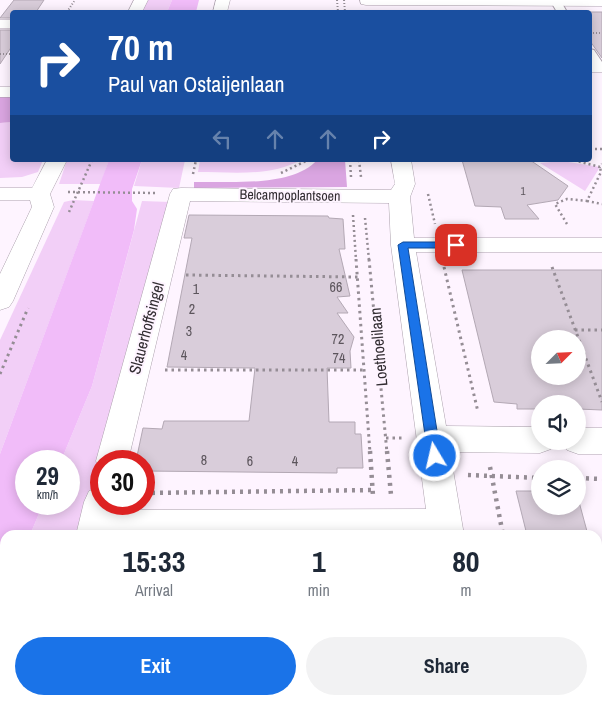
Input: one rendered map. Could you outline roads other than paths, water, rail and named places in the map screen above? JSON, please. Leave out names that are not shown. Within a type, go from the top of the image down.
[{"type":"street","points":[[366,4],[559,7],[602,2]]},
{"type":"street","points":[[0,301],[43,207],[40,194],[56,162]]},
{"type":"street","points":[[382,162],[386,184],[399,197]]},
{"type":"street","points":[[96,521],[385,524],[446,530],[403,245],[399,197],[405,184],[401,162]]},
{"type":"street","points":[[0,194],[40,194]]},
{"type":"street","name":"Belcampoplantsoen","points":[[181,194],[399,197]]},
{"type":"street","name":"Slauerhoffsingel","points":[[115,450],[181,194]]},
{"type":"street","points":[[403,245],[439,232],[544,245],[602,245]]},
{"type":"street","points":[[432,439],[531,440]]},
{"type":"street","points":[[586,441],[602,441]]}]
